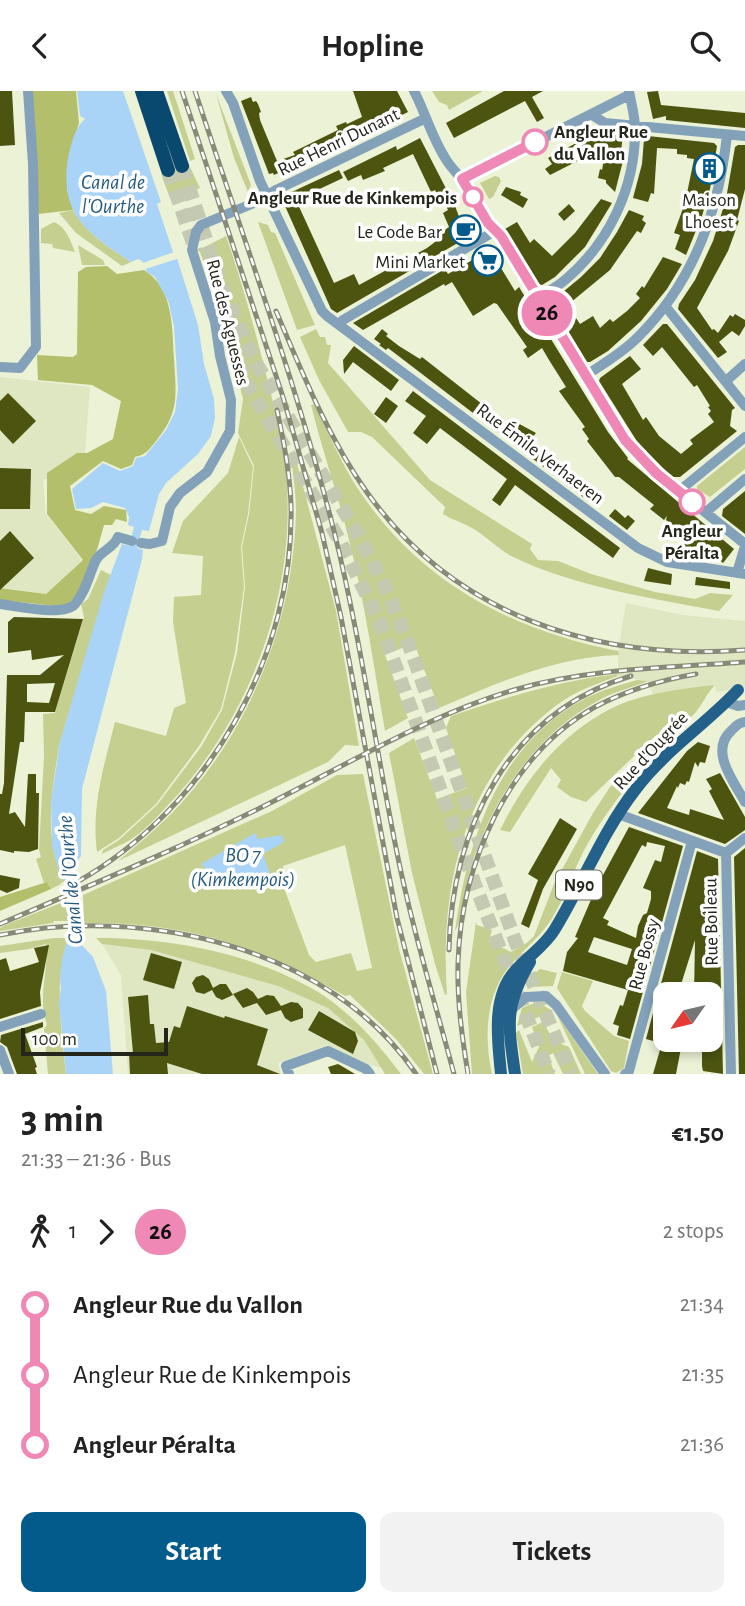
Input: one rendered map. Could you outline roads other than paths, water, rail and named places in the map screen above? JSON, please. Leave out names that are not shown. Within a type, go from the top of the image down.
[{"type":"highway","points":[[142,91],[175,168],[156,91]]},
{"type":"main road","name":"Rue d'Ougrée","points":[[515,1074],[509,1034],[511,999],[536,953],[557,926],[599,843],[635,789],[657,764],[738,690]]},
{"type":"main road","name":"Rue d'Ougrée","points":[[501,1074],[497,1033],[502,997],[515,971],[536,953]]},
{"type":"street","points":[[0,367],[20,368],[36,347],[33,165],[28,91]]},
{"type":"street","name":"Rue Émile Verhaeren","points":[[226,91],[233,103],[267,195],[322,311],[638,548],[667,562],[741,574],[745,545]]},
{"type":"street","points":[[414,91],[422,107],[424,119],[448,162],[457,170],[495,231],[501,236],[606,411],[635,453],[745,545]]},
{"type":"street","points":[[462,179],[592,115],[629,93],[635,125],[631,175],[624,198],[610,227],[585,261],[564,281],[538,298]]},
{"type":"street","points":[[592,115],[605,123],[745,137]]},
{"type":"street","name":"Rue Henri Dunant","points":[[267,195],[424,119]]},
{"type":"street","points":[[585,376],[636,339],[666,307],[694,261],[709,225],[720,187],[727,135]]},
{"type":"street","name":"Rue des Aguesses","points":[[0,604],[65,611],[75,605],[97,557],[116,544],[118,537],[150,544],[162,541],[170,507],[180,493],[207,472],[230,431],[231,400],[215,322],[192,250],[196,232],[209,221],[267,195]]},
{"type":"street","points":[[339,324],[495,231]]},
{"type":"street","points":[[666,307],[745,406]]},
{"type":"street","points":[[726,381],[745,364]]},
{"type":"street","points":[[678,491],[745,437]]},
{"type":"street","points":[[706,512],[745,479]]},
{"type":"street","points":[[726,702],[745,705]]},
{"type":"street","points":[[745,722],[727,734],[722,752],[745,802]]},
{"type":"street","points":[[618,814],[726,853],[745,838]]},
{"type":"street","name":"Rue Bossy","points":[[625,1074],[629,1071],[692,841]]},
{"type":"street","name":"Rue Boileau","points":[[726,853],[731,1074]]},
{"type":"street","points":[[511,1010],[526,997],[546,996],[556,1005],[605,1074]]},
{"type":"street","points":[[0,1027],[41,1014]]},
{"type":"street","points":[[0,1049],[9,1074]]},
{"type":"street","points":[[288,1070],[328,1051],[366,1069],[370,1074]]},
{"type":"water","name":"Canal de l'Ourthe","points":[[77,91],[123,91],[161,202],[157,204],[198,325],[204,364],[214,399],[215,418],[211,436],[198,454],[166,483],[159,494],[149,531],[142,530],[137,548],[143,550],[142,559],[82,789],[81,856],[72,870],[79,942],[93,957],[106,991],[113,1074],[66,1074],[59,1003],[68,921],[65,882],[52,846],[51,801],[60,742],[104,592],[122,544],[129,546],[134,527],[128,525],[129,517],[125,508],[103,502],[91,508],[76,509],[72,489],[103,463],[120,471],[133,466],[136,458],[145,456],[166,430],[175,412],[178,389],[174,327],[169,303],[155,277],[147,272],[142,261],[138,259],[131,262],[90,231],[80,221],[68,194],[68,158],[76,131],[85,119],[80,116]]},
{"type":"water","name":"BO 7 (Kimkempois)","points":[[255,833],[258,839],[282,835],[284,842],[263,854],[272,880],[251,887],[233,887],[217,880],[201,864]]},
{"type":"tunnel","points":[[182,166],[221,285],[256,363],[360,538],[388,593],[516,943],[571,1074]]},
{"type":"tunnel","points":[[168,170],[196,252]]},
{"type":"tunnel","points":[[213,304],[250,389],[339,539],[379,620],[474,882],[549,1074]]},
{"type":"railway","points":[[182,91],[283,397],[322,533],[341,617],[397,918],[437,1074]]},
{"type":"railway","points":[[195,91],[286,365],[334,531],[352,610],[402,876],[454,1074]]},
{"type":"railway","points":[[276,311],[316,404],[352,470],[402,534],[442,571],[486,600],[533,622],[584,638],[636,648],[745,650]]},
{"type":"railway","points":[[77,882],[124,851],[166,813],[203,770],[235,722],[260,671],[278,617],[288,561],[291,505],[277,410]]},
{"type":"railway","points":[[0,924],[203,835],[421,726],[482,700],[571,677],[745,662]]},
{"type":"railway","points":[[468,1074],[458,991],[461,926],[479,852],[495,817],[514,784],[537,754],[564,728],[595,707],[619,696],[696,674]]},
{"type":"railway","points":[[449,950],[452,905],[461,861],[475,820],[495,781],[520,747],[551,717],[588,693],[631,676]]},
{"type":"railway","points":[[0,935],[55,927],[113,926],[172,932],[230,946],[285,966],[335,994],[380,1030],[416,1074]]},
{"type":"place","name":"Angleur Rue du Vallon","points":[[535,142]]},
{"type":"place","name":"Maison Lhoest","points":[[709,168]]},
{"type":"place","name":"Angleur Rue de Kinkempois","points":[[473,197]]},
{"type":"place","name":"Le Code Bar","points":[[465,231]]},
{"type":"place","name":"Mini Market","points":[[488,261]]},
{"type":"place","name":"Angleur Péralta","points":[[692,502]]}]
